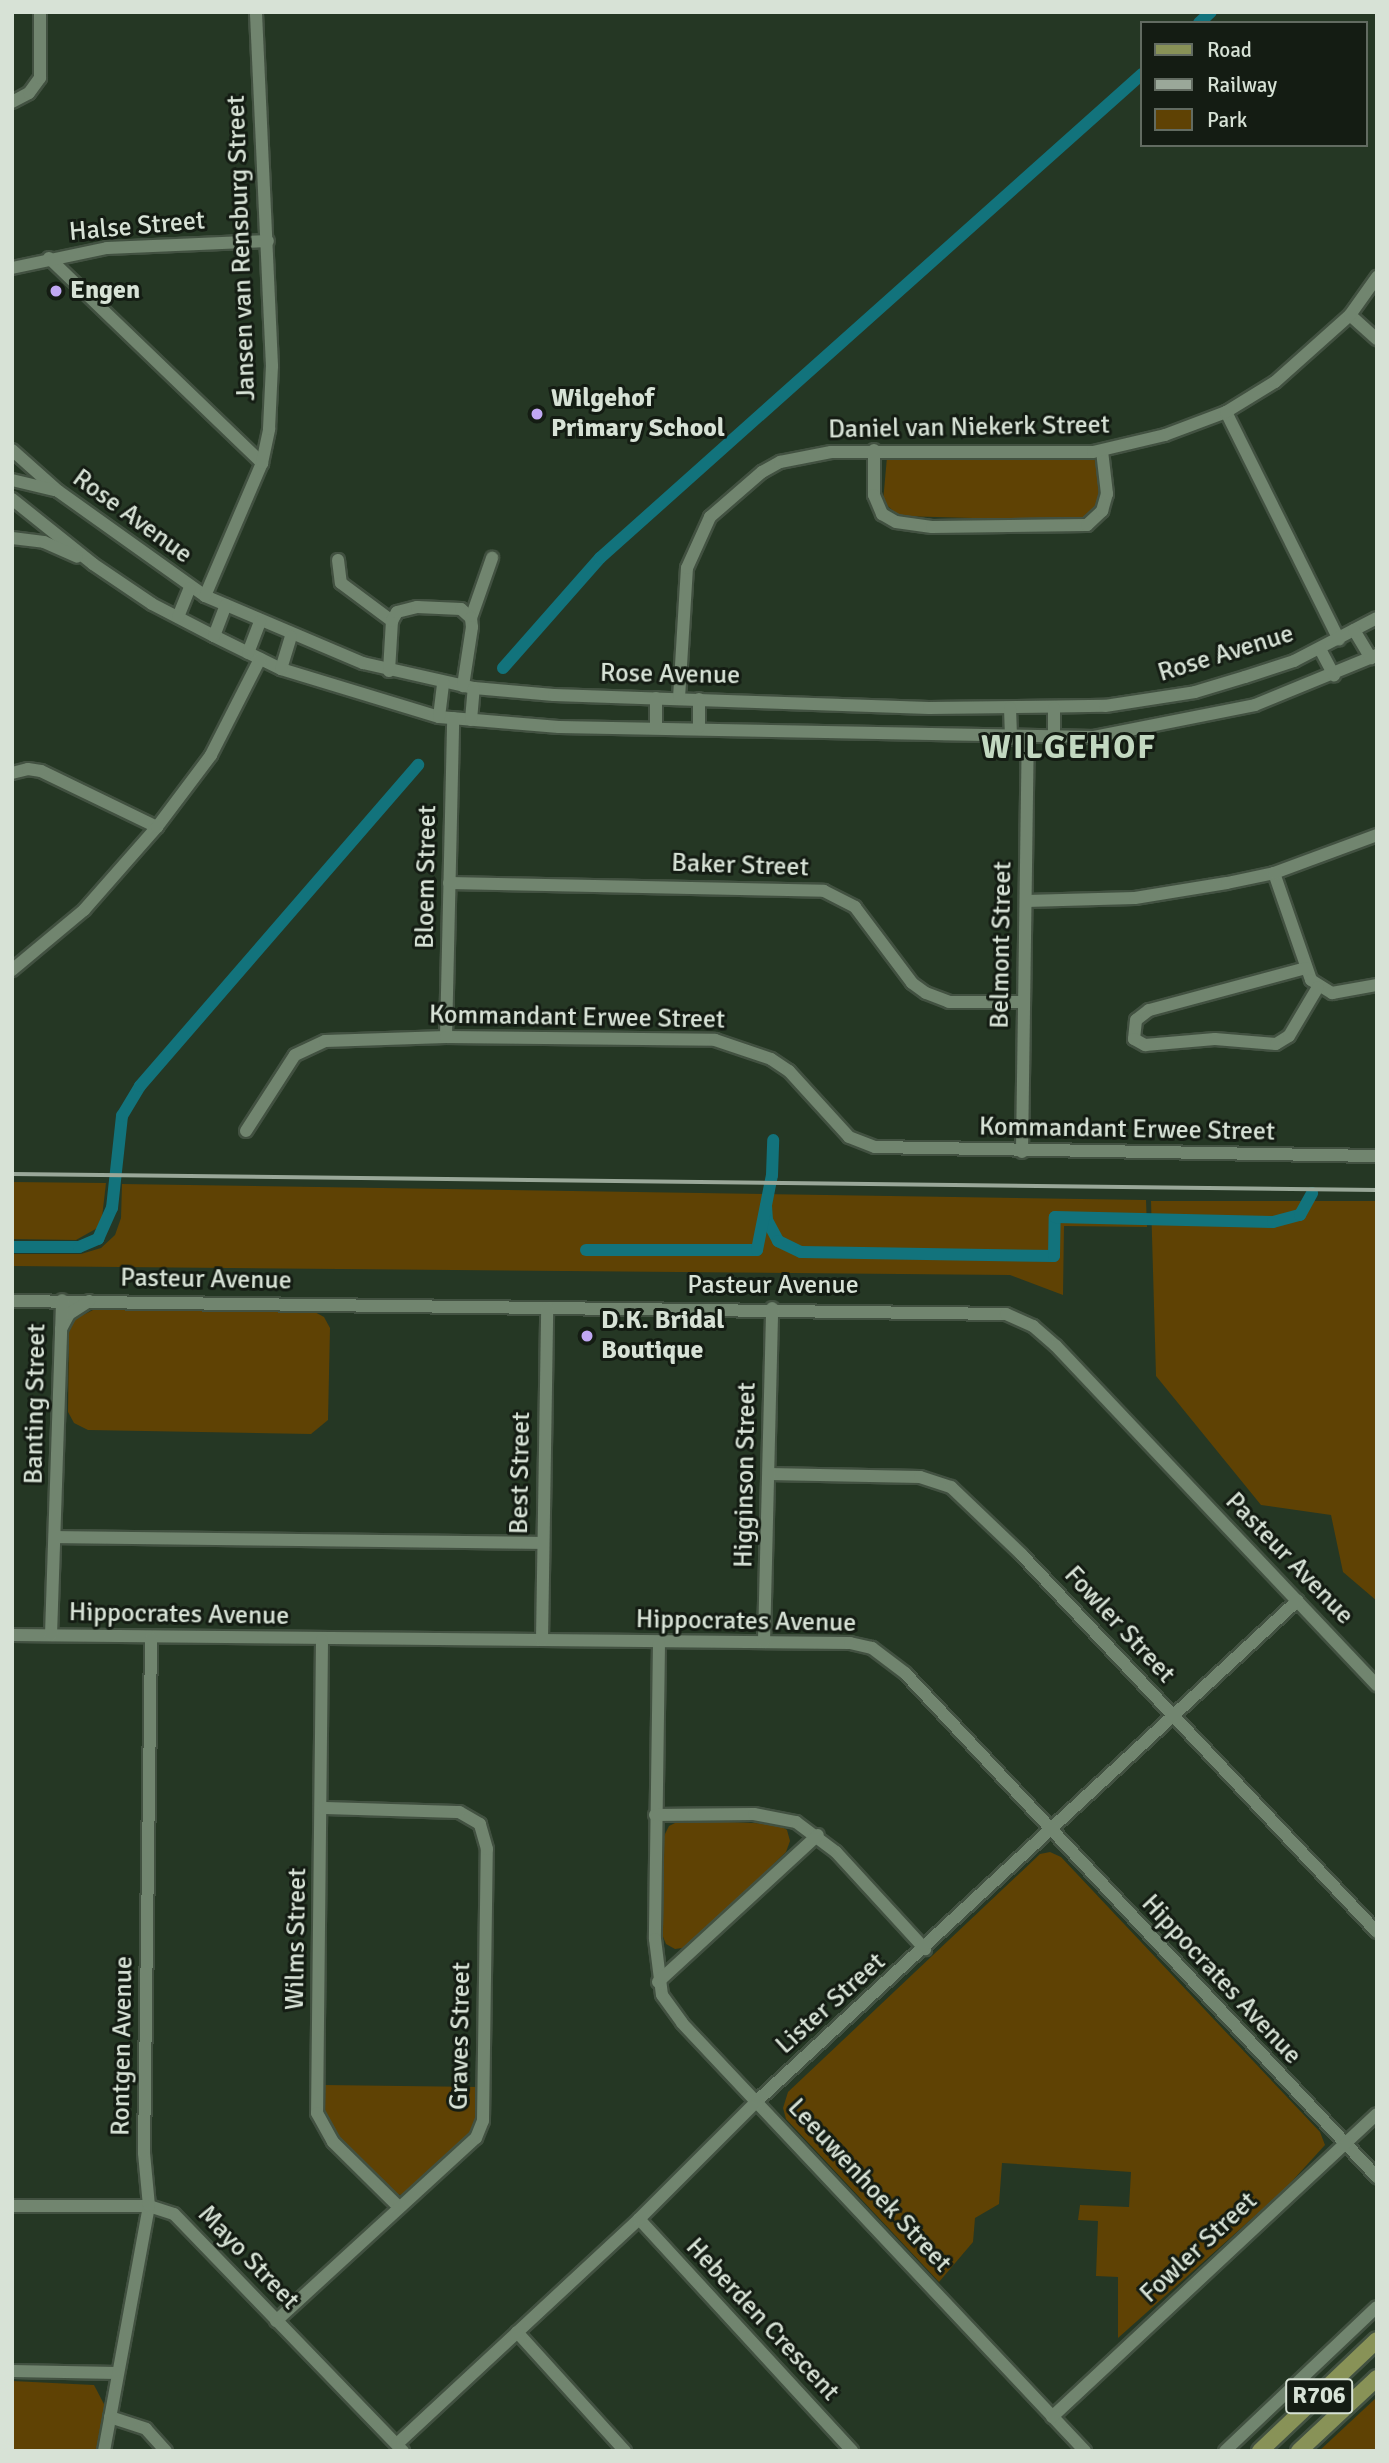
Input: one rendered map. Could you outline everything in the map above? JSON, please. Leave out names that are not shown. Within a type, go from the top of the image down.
[{"type":"main road","name":"R706","points":[[1260,2451],[1377,2340]]},
{"type":"main road","name":"R706","points":[[1298,2451],[1377,2378]]},
{"type":"street","points":[[12,102],[29,93],[40,78],[40,12]]},
{"type":"street","name":"Jansen van Rensburg Street","points":[[205,596],[262,463],[272,366],[256,12]]},
{"type":"street","name":"Halse Street","points":[[12,268],[49,258],[107,248],[268,241]]},
{"type":"street","points":[[49,258],[262,463]]},
{"type":"street","name":"Daniel van Niekerk Street","points":[[679,698],[683,591],[687,568],[710,517],[745,485],[780,462],[831,452],[874,450],[1102,451],[1165,435],[1226,412],[1285,374],[1350,315],[1377,277]]},
{"type":"street","points":[[1350,315],[1377,339]]},
{"type":"street","points":[[1226,412],[1339,640]]},
{"type":"street","name":"Rose Avenue","points":[[12,450],[58,491],[190,588],[205,596],[291,636],[389,671],[469,687],[656,698],[1010,708],[1133,704],[1195,692],[1320,649],[1377,618]]},
{"type":"street","points":[[874,450],[874,495],[882,514],[896,522],[932,527],[1087,525],[1102,511],[1107,494],[1102,451]]},
{"type":"street","points":[[12,480],[58,491]]},
{"type":"street","name":"Rose Avenue","points":[[12,499],[93,564],[214,636],[281,669],[439,717],[656,727],[1011,739],[1054,738],[1186,722],[1255,705],[1334,675],[1374,656]]},
{"type":"street","points":[[12,538],[44,542],[93,564]]},
{"type":"street","points":[[471,720],[471,618],[492,558]]},
{"type":"street","points":[[338,560],[341,583],[392,621]]},
{"type":"street","points":[[178,617],[190,588]]},
{"type":"street","points":[[214,636],[226,606]]},
{"type":"street","points":[[389,671],[392,621],[397,611],[417,607],[461,608],[471,618]]},
{"type":"street","points":[[12,970],[84,910],[157,827],[211,755],[254,656],[260,621]]},
{"type":"street","points":[[1354,630],[1374,656]]},
{"type":"street","points":[[281,669],[291,636]]},
{"type":"street","points":[[1320,649],[1334,675]]},
{"type":"street","points":[[439,717],[443,682]]},
{"type":"street","points":[[656,698],[656,727]]},
{"type":"street","points":[[699,699],[699,727]]},
{"type":"street","points":[[1010,708],[1011,739]]},
{"type":"street","points":[[1054,708],[1054,738]]},
{"type":"street","name":"Bloem Street","points":[[446,1037],[453,718]]},
{"type":"street","name":"Belmont Street","points":[[1022,1152],[1028,739]]},
{"type":"street","points":[[12,774],[29,769],[40,771],[157,827]]},
{"type":"street","points":[[1026,901],[1135,898],[1274,873],[1377,835]]},
{"type":"street","points":[[1274,873],[1306,968],[1318,987],[1332,993],[1377,985]]},
{"type":"street","name":"Baker Street","points":[[449,883],[824,891],[855,907],[912,983],[926,993],[949,1002],[1024,1002]]},
{"type":"street","points":[[1306,968],[1149,1010],[1136,1020],[1134,1039],[1146,1045],[1215,1039],[1276,1044],[1289,1036],[1318,987]]},
{"type":"street","name":"Kommandant Erwee Street","points":[[246,1131],[285,1068],[312,1044],[446,1037],[736,1044],[789,1071],[823,1112],[860,1143],[897,1150],[1377,1156]]},
{"type":"street","name":"Banting Street","points":[[51,1635],[62,1300]]},
{"type":"street","name":"Pasteur Avenue","points":[[12,1301],[991,1312],[1022,1320],[1056,1346],[1377,1685]]},
{"type":"street","points":[[60,1332],[69,1314],[90,1301]]},
{"type":"street","name":"Best Street","points":[[542,1640],[547,1308]]},
{"type":"street","name":"Higginson Street","points":[[765,1642],[772,1308]]},
{"type":"street","name":"Fowler Street","points":[[769,1474],[920,1477],[951,1487],[992,1524],[1377,1932]]},
{"type":"street","points":[[55,1537],[542,1543]]},
{"type":"street","name":"Lister Street","points":[[400,2447],[517,2332],[639,2219],[758,2100],[925,1950],[1297,1601]]},
{"type":"street","name":"Hippocrates Avenue","points":[[12,1635],[850,1643],[888,1656],[1377,2177]]},
{"type":"street","name":"Rontgen Avenue","points":[[104,2451],[149,2206],[144,2153],[150,1638]]},
{"type":"street","name":"Wilms Street","points":[[322,1640],[323,1808],[317,2113],[333,2142],[398,2206]]},
{"type":"street","name":"Leeuwenhoek Street","points":[[659,1643],[655,1815],[658,1982],[682,2023],[758,2100],[1085,2451]]},
{"type":"street","name":"Graves Street","points":[[276,2321],[398,2206],[476,2138],[483,2121],[487,1849],[480,1824],[459,1812],[323,1808]]},
{"type":"street","points":[[655,1815],[774,1816],[818,1835],[925,1950]]},
{"type":"street","points":[[658,1982],[818,1835]]},
{"type":"street","name":"Fowler Street","points":[[1052,2417],[1377,2113]]},
{"type":"street","name":"Mayo Street","points":[[12,2206],[149,2206],[174,2214],[400,2447]]},
{"type":"street","name":"Heberden Crescent","points":[[639,2219],[852,2451]]},
{"type":"street","points":[[1224,2451],[1377,2307]]},
{"type":"street","points":[[517,2332],[625,2451]]},
{"type":"street","points":[[12,2371],[117,2374]]},
{"type":"street","points":[[110,2417],[146,2429],[166,2451]]},
{"type":"green space","points":[[1092,456],[1097,460],[1105,495],[1095,514],[1083,521],[899,516],[883,502],[887,457]]},
{"type":"green space","points":[[12,1182],[106,1183],[101,1226],[76,1240],[12,1239]]},
{"type":"green space","points":[[122,1184],[1146,1200],[1147,1227],[1064,1226],[1063,1295],[1010,1275],[12,1266],[12,1254],[81,1254],[101,1248],[115,1235],[121,1218]]},
{"type":"green space","points":[[1151,1201],[1377,1201],[1377,1601],[1343,1572],[1331,1515],[1261,1505],[1156,1376]]},
{"type":"green space","points":[[93,1310],[311,1310],[324,1317],[330,1328],[328,1420],[311,1434],[88,1430],[74,1423],[68,1412],[69,1332],[75,1319]]},
{"type":"green space","points":[[681,1820],[778,1824],[787,1830],[790,1841],[786,1852],[689,1947],[675,1949],[666,1944],[661,1932],[662,1840],[669,1826]]},
{"type":"green space","points":[[1050,1852],[1061,1857],[1320,2132],[1325,2145],[1284,2190],[1118,2338],[1118,2277],[1096,2276],[1098,2221],[1078,2220],[1080,2205],[1129,2207],[1131,2172],[1002,2163],[999,2204],[975,2218],[973,2242],[939,2282],[786,2119],[783,2108],[788,2092],[1040,1854]]},
{"type":"green space","points":[[324,2085],[480,2087],[480,2112],[469,2141],[412,2192],[400,2195],[389,2191],[335,2135],[323,2105]]},
{"type":"green space","points":[[12,2381],[94,2385],[105,2406],[97,2451],[12,2451]]},
{"type":"green space","points":[[1377,2397],[1377,2451],[1319,2451]]},
{"type":"waterway","points":[[1201,21],[1211,12]]},
{"type":"waterway","points":[[503,668],[600,558],[1140,76]]},
{"type":"waterway","points":[[12,1247],[79,1247],[98,1239],[112,1208],[122,1116],[140,1086],[418,765]]},
{"type":"waterway","points":[[586,1250],[757,1250],[772,1175],[773,1140]]},
{"type":"waterway","points":[[766,1206],[767,1220],[778,1241],[801,1252],[1054,1256],[1055,1217],[1273,1222],[1300,1215],[1312,1193]]},
{"type":"railway","points":[[12,1174],[1377,1190]]},
{"type":"place","name":"Engen","points":[[56,291]]},
{"type":"place","name":"Wilgehof Primary School","points":[[537,414]]},
{"type":"place","name":"D.K. Bridal Boutique","points":[[587,1336]]},
{"type":"district","name":"WILGEHOF","points":[[1069,748]]}]
